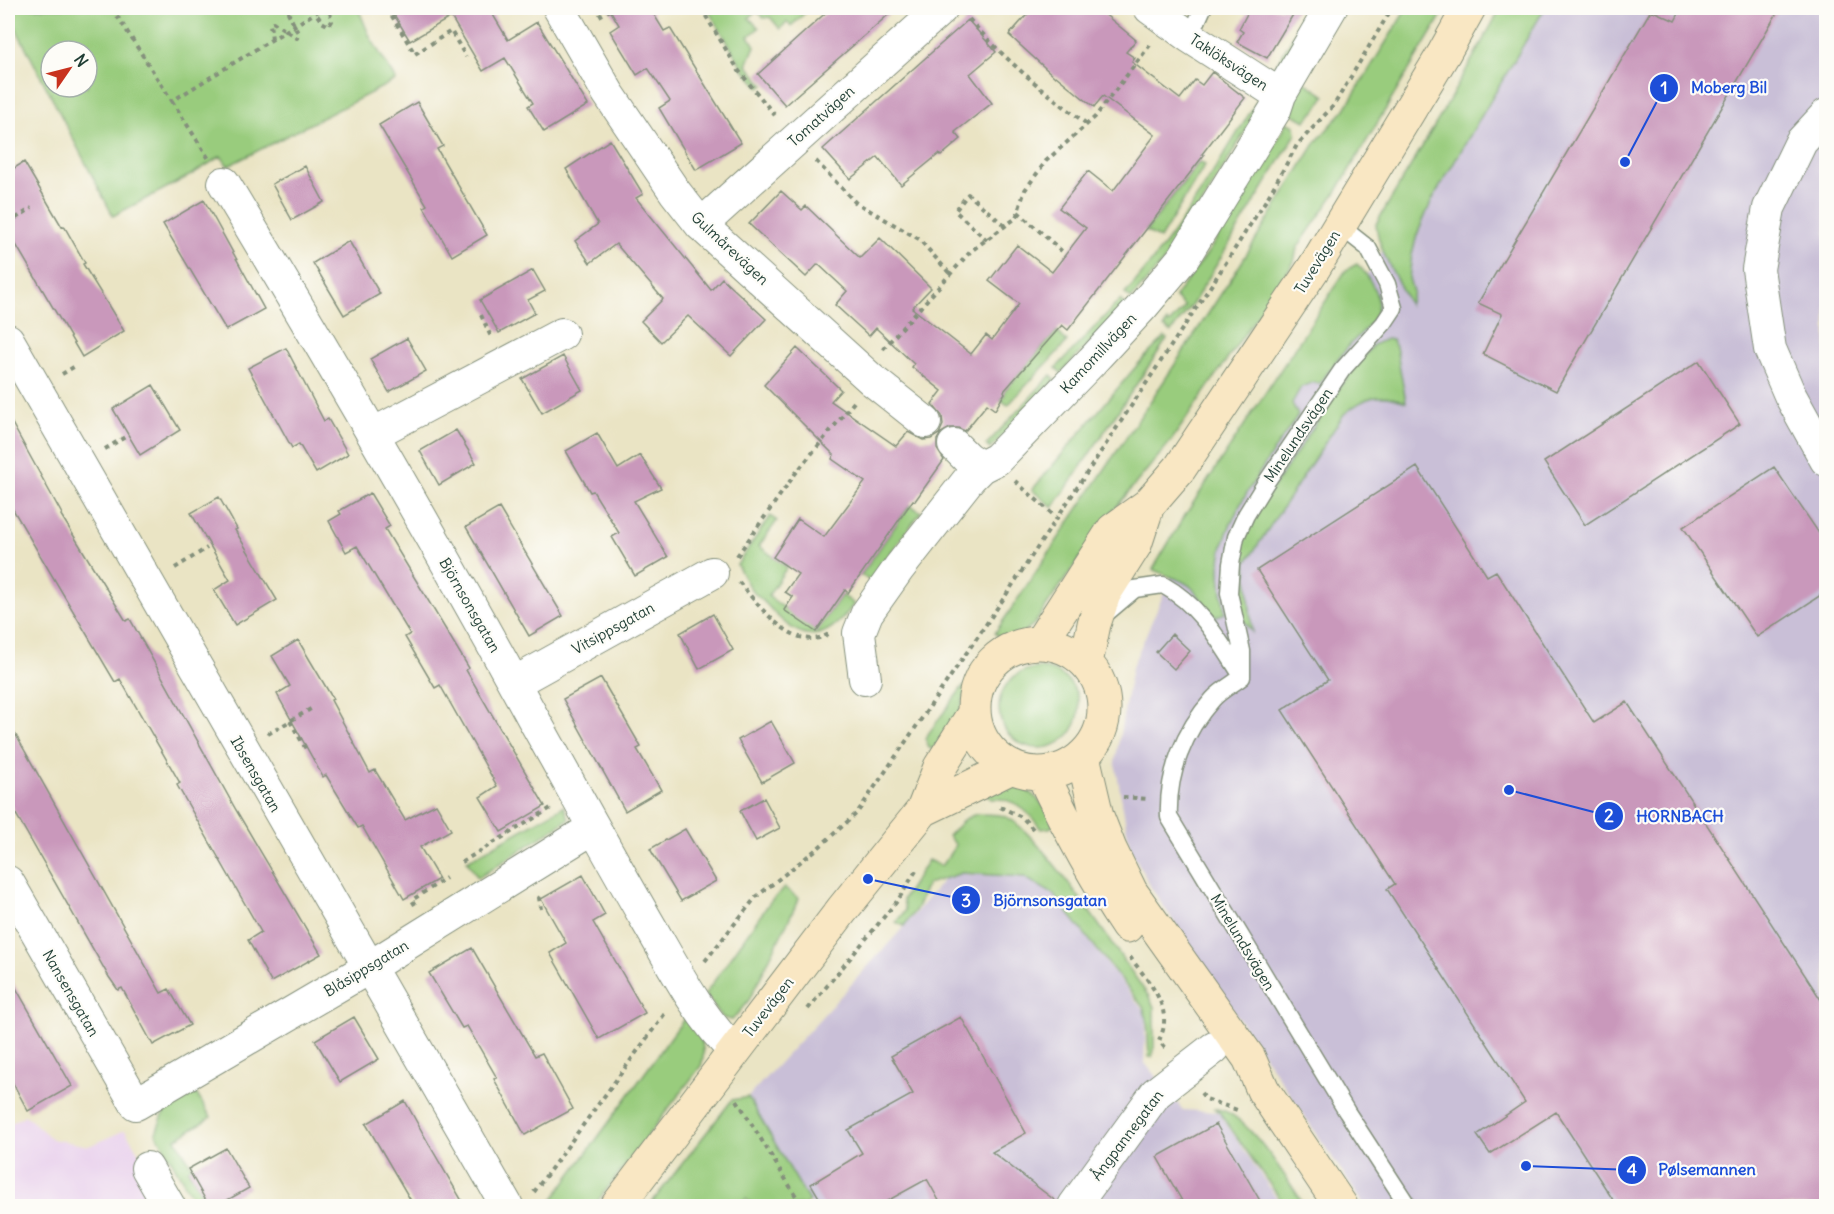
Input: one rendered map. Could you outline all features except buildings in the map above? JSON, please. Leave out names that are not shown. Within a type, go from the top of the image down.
[{"type":"main road","name":"Tuvevägen","points":[[1040,643],[1113,530],[1148,505],[1180,468],[1340,226],[1444,53],[1468,8]]},
{"type":"main road","name":"Tuvevägen","points":[[1086,663],[1094,624],[1104,594],[1135,545],[1148,505]]},
{"type":"main road","name":"Tuvevägen","points":[[923,810],[964,789],[1027,770],[1065,768],[1083,756],[1095,741],[1104,715],[1103,696],[1092,670],[1073,652],[1065,648],[1040,643],[1025,644],[1010,650],[992,663],[977,690],[975,713],[983,741],[996,756],[1027,770]]},
{"type":"main road","name":"Tuvevägen","points":[[617,1206],[842,910],[923,810],[939,767],[975,713]]},
{"type":"main road","points":[[1083,756],[1097,816],[1131,892],[1249,1058],[1251,1100]]},
{"type":"main road","points":[[1027,770],[1066,826],[1085,860],[1148,956],[1214,1048],[1237,1071],[1251,1100],[1341,1206]]},
{"type":"street","name":"Gulmårevägen","points":[[559,8],[614,101],[675,192],[701,225],[867,375],[925,422]]},
{"type":"street","name":"Taklöksvägen","points":[[1150,8],[1190,38],[1280,95]]},
{"type":"street","name":"Kamomillvägen","points":[[865,679],[859,633],[867,613],[955,496],[1092,361],[1184,257],[1275,110],[1280,95],[1331,8]]},
{"type":"street","name":"Tomatvägen","points":[[701,225],[795,139],[953,12]]},
{"type":"street","points":[[1827,115],[1801,142],[1769,208],[1758,269],[1770,349],[1790,395],[1827,460]]},
{"type":"street","name":"Björnsonsgatan","points":[[224,183],[373,434],[593,828],[685,986],[714,1030],[734,1052]]},
{"type":"street","points":[[373,434],[562,334]]},
{"type":"street","name":"Ibsensgatan","points":[[8,340],[368,968],[518,1202]]},
{"type":"street","points":[[954,445],[967,458],[989,463]]},
{"type":"street","name":"Vitsippsgatan","points":[[514,683],[726,570]]},
{"type":"street","name":"Blåsippsgatan","points":[[136,1104],[368,968],[593,828]]},
{"type":"street","name":"Nansensgatan","points":[[8,882],[136,1104]]},
{"type":"street","name":"Ångpannegatan","points":[[1074,1206],[1156,1093],[1214,1048]]},
{"type":"street","points":[[147,1168],[169,1206]]},
{"type":"lane","points":[[1190,38],[1203,8]]},
{"type":"lane","name":"Minelundsvägen","points":[[1340,226],[1368,248],[1387,284],[1394,308],[1384,323],[1342,370],[1265,484],[1236,537],[1229,593],[1242,651],[1242,677],[1214,697],[1188,732],[1173,773],[1168,800],[1169,817],[1341,1102],[1408,1206]]},
{"type":"lane","points":[[1094,624],[1135,589],[1163,585],[1190,603],[1211,628],[1242,677]]},
{"type":"path","points":[[112,8],[224,183]]},
{"type":"path","points":[[272,39],[270,24],[273,22],[297,38],[298,33],[286,8]]},
{"type":"path","points":[[312,8],[322,22],[329,26],[332,21],[329,8]]},
{"type":"path","points":[[172,101],[323,8]]},
{"type":"path","points":[[387,8],[415,54],[451,31],[466,57]]},
{"type":"path","points":[[701,8],[739,71],[795,139],[855,202],[919,239],[951,275]]},
{"type":"path","points":[[518,1202],[756,897],[818,848],[857,813],[1057,518],[1268,197],[1297,145],[1334,105],[1392,8]]},
{"type":"path","points":[[953,12],[1038,87],[1087,124]]},
{"type":"path","points":[[832,632],[823,638],[810,640],[797,636],[780,626],[726,570],[867,375],[971,251],[1016,218],[1024,190],[1046,161],[1095,117],[1154,40]]},
{"type":"path","points":[[987,240],[955,211],[968,194],[1005,226]]},
{"type":"path","points":[[8,223],[32,208]]},
{"type":"path","points":[[1018,212],[1064,253]]},
{"type":"path","points":[[989,463],[1017,483],[1057,518]]},
{"type":"path","points":[[148,585],[207,548]]},
{"type":"path","points":[[243,750],[314,707]]},
{"type":"path","points":[[290,721],[306,749]]},
{"type":"path","points":[[904,744],[939,767]]},
{"type":"path","points":[[964,789],[976,806],[1008,809],[1022,817],[1035,832]]},
{"type":"path","points":[[462,862],[575,794]]},
{"type":"path","points":[[1123,948],[1156,993],[1163,1009],[1164,1023],[1159,1041],[1206,1099],[1251,1100]]},
{"type":"path","points":[[732,1091],[802,1206]]},
{"type":"shaded area","points":[[1531,8],[1826,8],[1826,1206],[1365,1206],[1152,889],[1130,848],[1115,762],[1132,667],[1187,540],[1371,269]]},
{"type":"shaded area","points":[[949,873],[1041,879],[1146,1014],[1144,1062],[1183,1110],[1218,1112],[1282,1206],[812,1206],[748,1097],[902,929]]},
{"type":"shaded area","points":[[25,1115],[52,1139],[89,1146],[125,1130],[171,1206],[8,1206],[8,1125]]},
{"type":"green space","points":[[8,8],[358,8],[370,37],[396,80],[228,166],[221,156],[191,175],[113,216],[52,99],[99,99],[99,39],[39,39],[39,73],[8,13]]},
{"type":"green space","points":[[707,8],[807,8],[808,10],[791,26],[787,22],[780,29],[770,17],[763,18],[757,11],[749,18],[759,28],[749,36],[755,46],[747,65],[764,85],[760,88],[744,70]]},
{"type":"green space","points":[[1310,8],[1318,8],[1280,68],[1273,70]]},
{"type":"green space","points":[[1407,8],[1446,8],[1338,189],[1297,248],[1294,262],[1171,441],[1107,518],[1035,623],[1024,632],[1007,640],[1000,638],[995,633],[1240,265],[1316,142],[1345,109]]},
{"type":"green space","points":[[1501,8],[1545,8],[1432,200],[1417,235],[1412,254],[1409,278],[1413,292],[1409,305],[1385,256],[1376,224]]},
{"type":"green space","points":[[1302,80],[1325,96],[1305,121],[1286,110]]},
{"type":"green space","points":[[1257,101],[1262,103],[1177,246],[1131,299],[1125,294],[1179,225]]},
{"type":"green space","points":[[1286,122],[1295,126],[1296,134],[1192,305],[1171,332],[1164,327],[1185,307],[1175,297],[1209,251],[1283,131]]},
{"type":"green space","points":[[1199,162],[1205,165],[1160,239],[1146,231]]},
{"type":"green space","points":[[1357,264],[1375,291],[1378,304],[1375,315],[1319,384],[1314,382],[1301,387],[1292,403],[1298,415],[1251,486],[1230,526],[1223,545],[1220,574],[1225,613],[1215,617],[1191,587],[1153,569],[1182,520],[1346,270]]},
{"type":"green space","points":[[1120,300],[1125,305],[1061,373],[1056,368]]},
{"type":"green space","points":[[1057,331],[1067,342],[1008,405],[1001,400],[1005,394],[1004,391]]},
{"type":"green space","points":[[1165,337],[1167,339],[1053,508],[1032,490],[1139,363]]},
{"type":"green space","points":[[1386,339],[1392,340],[1396,347],[1406,402],[1388,397],[1373,398],[1359,403],[1344,414],[1246,563],[1252,632],[1244,621],[1236,579],[1236,560],[1247,527],[1343,383],[1373,345]]},
{"type":"green space","points":[[1051,375],[1055,379],[990,449],[986,445]]},
{"type":"green space","points":[[910,505],[921,512],[870,581],[861,575]]},
{"type":"green space","points":[[770,516],[777,521],[759,546],[787,567],[768,596],[816,631],[842,595],[854,604],[843,618],[822,633],[812,635],[801,633],[791,627],[754,593],[737,565]]},
{"type":"green space","points":[[1039,668],[1054,671],[1067,680],[1076,693],[1079,708],[1076,723],[1067,736],[1054,745],[1039,748],[1024,745],[1011,736],[1002,723],[999,708],[1002,693],[1011,680],[1024,671]]},
{"type":"green space","points":[[963,686],[966,690],[961,709],[933,749],[929,748],[926,740],[928,734]]},
{"type":"green space","points":[[1012,784],[1038,800],[1057,824],[1041,829],[1020,806],[1007,800],[991,799],[987,795]]},
{"type":"green space","points":[[564,806],[569,819],[478,878],[467,861]]},
{"type":"green space","points":[[976,814],[1004,816],[1019,826],[1037,844],[1079,897],[1148,995],[1154,1007],[1152,1057],[1149,1057],[1147,1020],[1143,1007],[1053,894],[1024,877],[962,873],[927,884],[917,908],[904,926],[896,922],[905,911],[903,899],[928,860],[941,866],[956,845],[948,836],[965,819]]},
{"type":"green space","points":[[785,888],[798,898],[795,907],[749,1000],[732,1020],[723,1018],[705,994],[770,902]]},
{"type":"green space","points":[[684,1019],[695,1028],[701,1040],[703,1060],[701,1066],[594,1206],[548,1206]]},
{"type":"green space","points":[[192,1087],[211,1117],[176,1139],[192,1167],[188,1170],[209,1206],[197,1206],[156,1133],[168,1102]]},
{"type":"green space","points":[[748,1097],[809,1201],[803,1206],[755,1206],[746,1199],[740,1206],[649,1206],[732,1100]]},
{"type":"green space","points":[[1215,1109],[1227,1112],[1252,1133],[1305,1206],[1285,1206]]},
{"type":"place","name":"Moberg Bil","points":[[1625,162]]},
{"type":"place","name":"HORNBACH","points":[[1509,790]]},
{"type":"place","name":"Björnsonsgatan","points":[[868,879]]},
{"type":"place","name":"Pølsemannen","points":[[1526,1166]]}]
